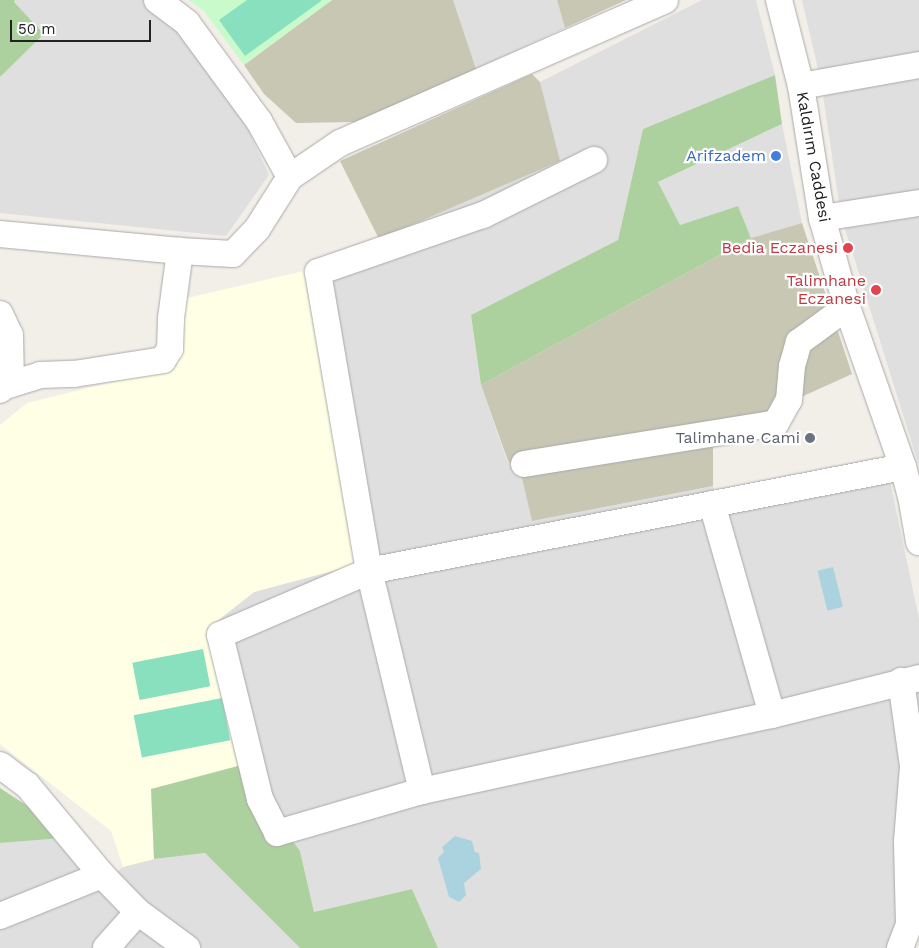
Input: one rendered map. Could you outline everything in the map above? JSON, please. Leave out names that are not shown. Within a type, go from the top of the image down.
[{"type":"street","points":[[157,0],[187,23],[259,121],[290,177]]},
{"type":"street","points":[[0,234],[232,254],[257,229],[290,177],[340,144],[665,0]]},
{"type":"street","name":"Kaldırım Caddesi","points":[[779,0],[801,86],[822,218],[847,307],[915,496],[919,542]]},
{"type":"street","points":[[801,86],[919,65]]},
{"type":"street","points":[[422,791],[370,571],[318,272],[483,215],[594,160]]},
{"type":"street","points":[[822,218],[919,203]]},
{"type":"street","points":[[0,314],[10,335],[6,387],[40,375],[74,374],[163,360],[170,349],[171,318],[180,251]]},
{"type":"street","points":[[524,464],[776,423],[789,400],[792,366],[799,342],[847,307]]},
{"type":"street","points":[[900,948],[909,925],[907,841],[913,766],[910,680],[772,715],[422,791],[278,833],[260,799],[220,635],[370,571],[903,467]]},
{"type":"street","points":[[712,504],[772,715]]},
{"type":"street","points":[[0,765],[27,785],[102,874],[138,912],[187,948]]},
{"type":"street","points":[[0,916],[102,874]]},
{"type":"street","points":[[106,948],[138,912]]},
{"type":"shaded area","points":[[15,0],[143,0],[169,21],[243,118],[269,175],[226,236],[0,213],[0,77],[44,34],[14,2]]},
{"type":"shaded area","points":[[332,0],[453,0],[476,69],[355,122],[296,123],[264,94],[244,65]]},
{"type":"shaded area","points":[[453,0],[557,0],[565,28],[476,69]]},
{"type":"shaded area","points":[[557,0],[626,0],[565,28]]},
{"type":"shaded area","points":[[702,0],[756,0],[775,75],[643,129],[618,240],[471,315],[481,385],[507,461],[521,474],[532,521],[713,486],[720,510],[889,476],[919,619],[919,820],[914,948],[438,948],[412,889],[314,912],[300,851],[238,766],[207,629],[254,592],[355,564],[304,271],[559,161],[540,82]]},
{"type":"shaded area","points":[[802,0],[919,0],[919,466],[841,216],[821,82]]},
{"type":"shaded area","points":[[532,74],[540,82],[560,161],[379,239],[340,161]]},
{"type":"shaded area","points":[[782,124],[802,223],[751,238],[738,206],[680,225],[658,182]]},
{"type":"shaded area","points":[[802,223],[852,374],[713,437],[713,486],[532,521],[521,474],[508,461],[481,385],[751,238]]},
{"type":"shaded area","points":[[304,271],[355,565],[254,592],[207,629],[238,766],[151,789],[154,859],[123,867],[111,831],[0,744],[0,425],[27,403],[177,366],[183,299]]},
{"type":"shaded area","points":[[75,837],[105,881],[123,867],[154,859],[205,853],[300,948],[0,948],[0,843]]},
{"type":"green space","points":[[0,0],[15,0],[14,2],[44,34],[0,77]]},
{"type":"green space","points":[[188,0],[332,0],[244,65],[204,11]]},
{"type":"green space","points":[[247,0],[321,1],[245,56],[219,20]]},
{"type":"green space","points":[[775,75],[782,124],[658,182],[680,225],[738,206],[751,238],[481,385],[471,315],[618,240],[643,129]]},
{"type":"green space","points":[[203,649],[210,686],[140,700],[132,663]]},
{"type":"green space","points":[[222,698],[230,740],[142,757],[134,715]]},
{"type":"green space","points":[[238,766],[300,851],[314,912],[412,889],[438,948],[300,948],[205,853],[154,859],[151,789]]},
{"type":"green space","points":[[0,788],[75,837],[0,843]]},
{"type":"water","points":[[833,567],[843,607],[827,611],[817,571]]},
{"type":"water","points":[[455,836],[472,841],[475,852],[479,853],[481,869],[464,883],[466,895],[459,902],[449,897],[438,858],[444,852],[442,847]]},
{"type":"place","name":"Arifzadem","points":[[776,156]]},
{"type":"place","name":"Bedia Eczanesi","points":[[848,248]]},
{"type":"place","name":"Talimhane Eczanesi","points":[[876,290]]},
{"type":"place","name":"Talimhane Cami","points":[[810,438]]}]
